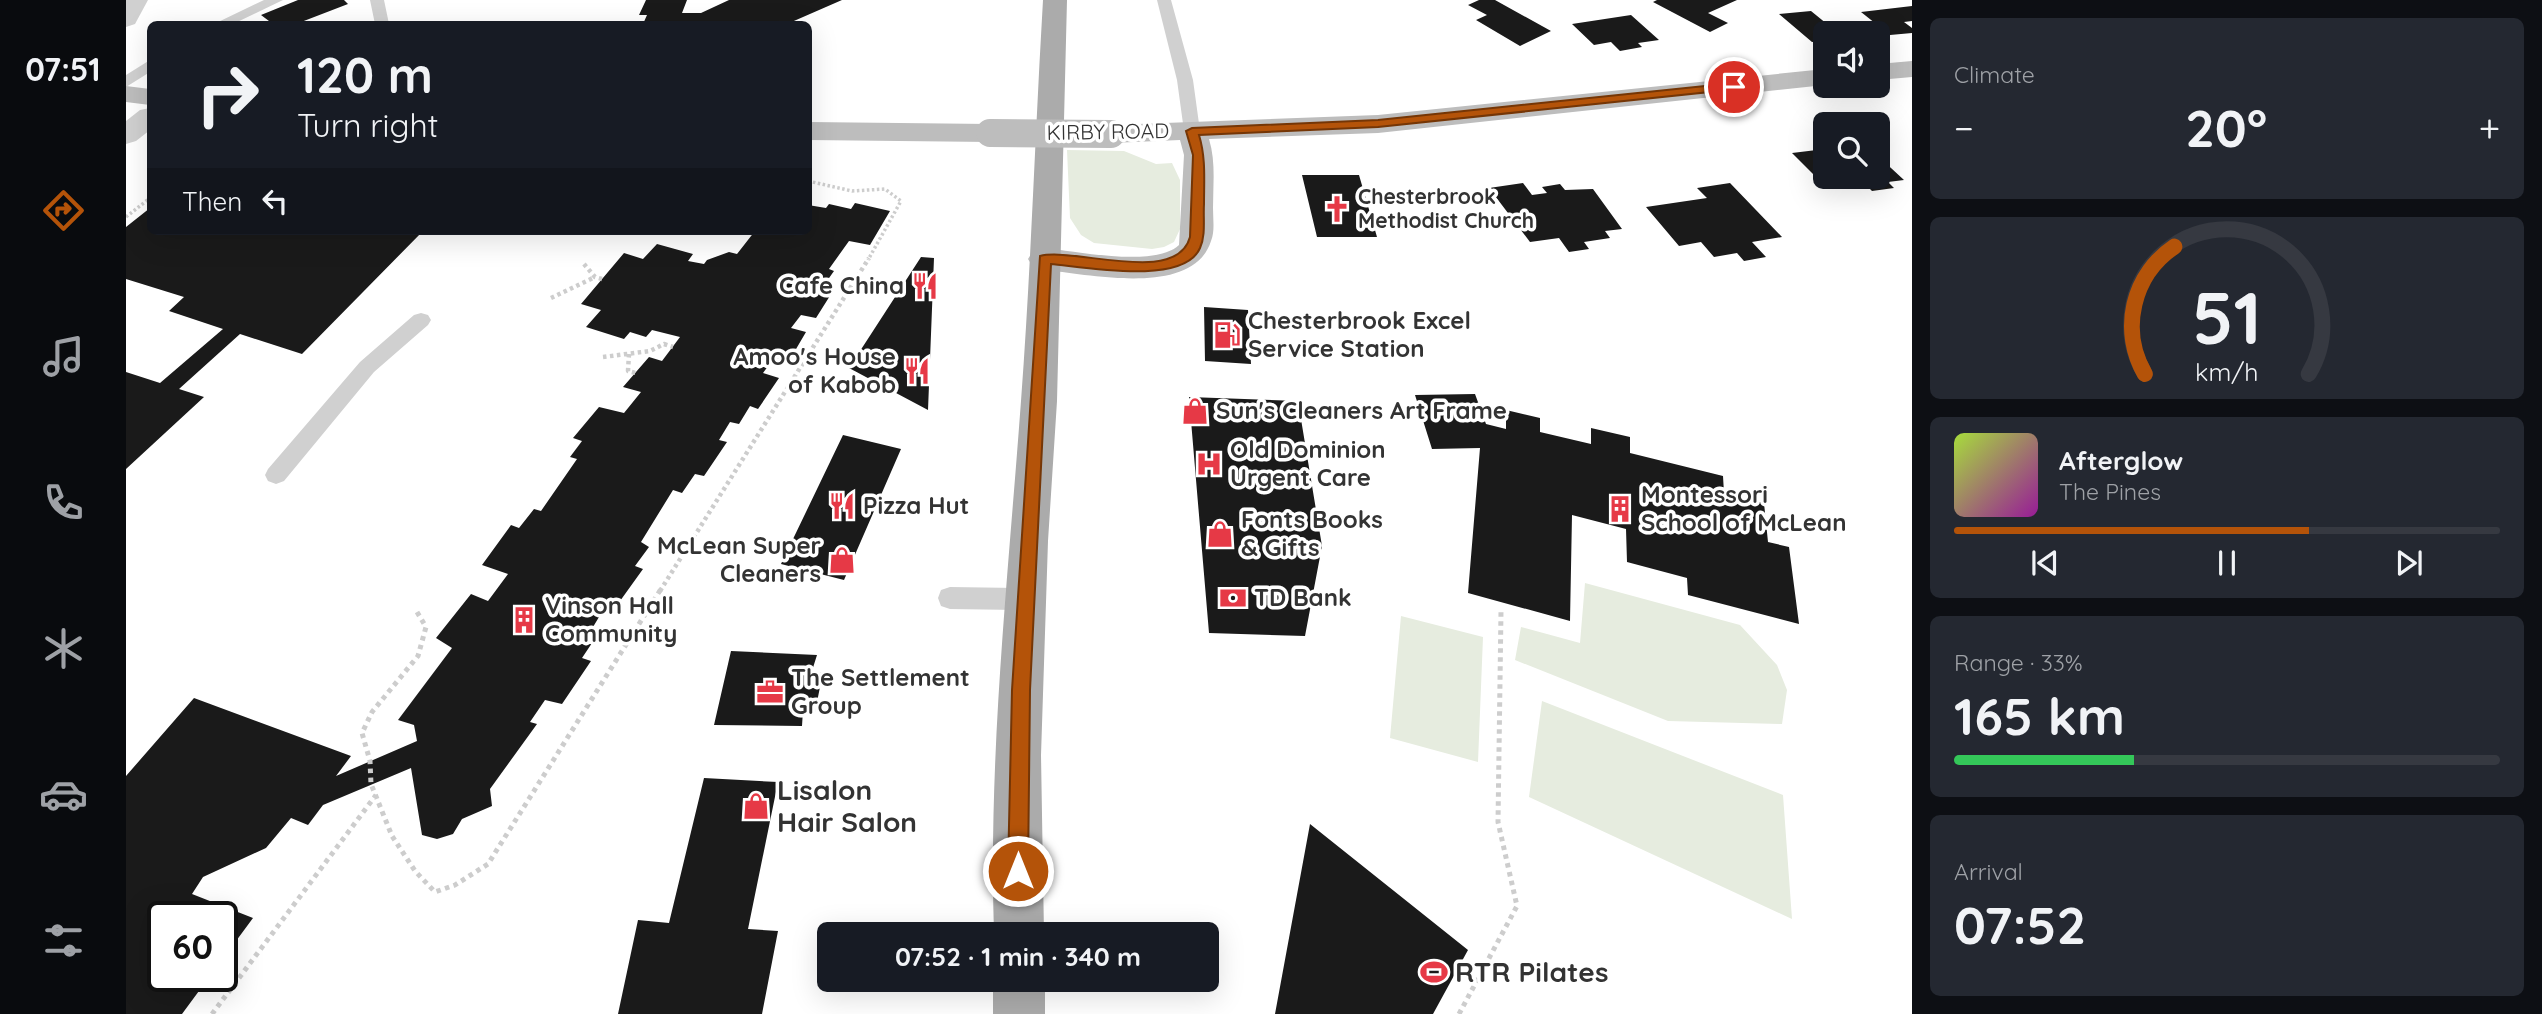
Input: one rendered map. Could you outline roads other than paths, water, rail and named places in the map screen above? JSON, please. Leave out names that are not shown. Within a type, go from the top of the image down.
[{"type":"main road","points":[[1018,922],[1018,755],[1039,401],[1055,0]]},
{"type":"main road","points":[[1890,71],[1912,68]]},
{"type":"main road","name":"KIRBY ROAD","points":[[812,131],[1111,134],[1378,124],[1813,78]]},
{"type":"main road","points":[[126,94],[147,97]]},
{"type":"main road","points":[[1044,259],[1132,266],[1164,266],[1182,260],[1194,248],[1198,226],[1199,155],[1192,131]]},
{"type":"main road","points":[[1019,992],[1019,1014]]},
{"type":"street","points":[[126,19],[136,0]]},
{"type":"street","points":[[126,135],[147,118]]},
{"type":"lane","points":[[229,21],[276,0]]},
{"type":"lane","points":[[377,0],[381,21]]},
{"type":"lane","points":[[1164,0],[1185,80],[1192,131]]},
{"type":"lane","points":[[126,82],[147,67]]},
{"type":"lane","points":[[276,475],[367,367],[421,320]]},
{"type":"lane","points":[[950,598],[1026,599]]},
{"type":"place","name":"Chesterbrook Methodist Church","points":[[1337,209]]},
{"type":"place","name":"Cafe China","points":[[925,286]]},
{"type":"place","name":"Chesterbrook Excel Service Station","points":[[1227,335]]},
{"type":"place","name":"Amoo's House of Kabob","points":[[917,371]]},
{"type":"place","name":"Sun's Cleaners Art Frame","points":[[1195,411]]},
{"type":"place","name":"Old Dominion Urgent Care","points":[[1209,464]]},
{"type":"place","name":"Pizza Hut","points":[[842,506]]},
{"type":"place","name":"Montessori School of McLean","points":[[1620,509]]},
{"type":"place","name":"Fonts Books & Gifts","points":[[1220,534]]},
{"type":"place","name":"McLean Super Cleaners","points":[[842,560]]},
{"type":"place","name":"TD Bank","points":[[1233,598]]},
{"type":"place","name":"Vinson Hall Community","points":[[524,620]]},
{"type":"place","name":"The Settlement Group","points":[[770,692]]},
{"type":"place","name":"Lisalon Hair Salon","points":[[756,806]]},
{"type":"place","name":"RTR Pilates","points":[[1434,972]]}]
